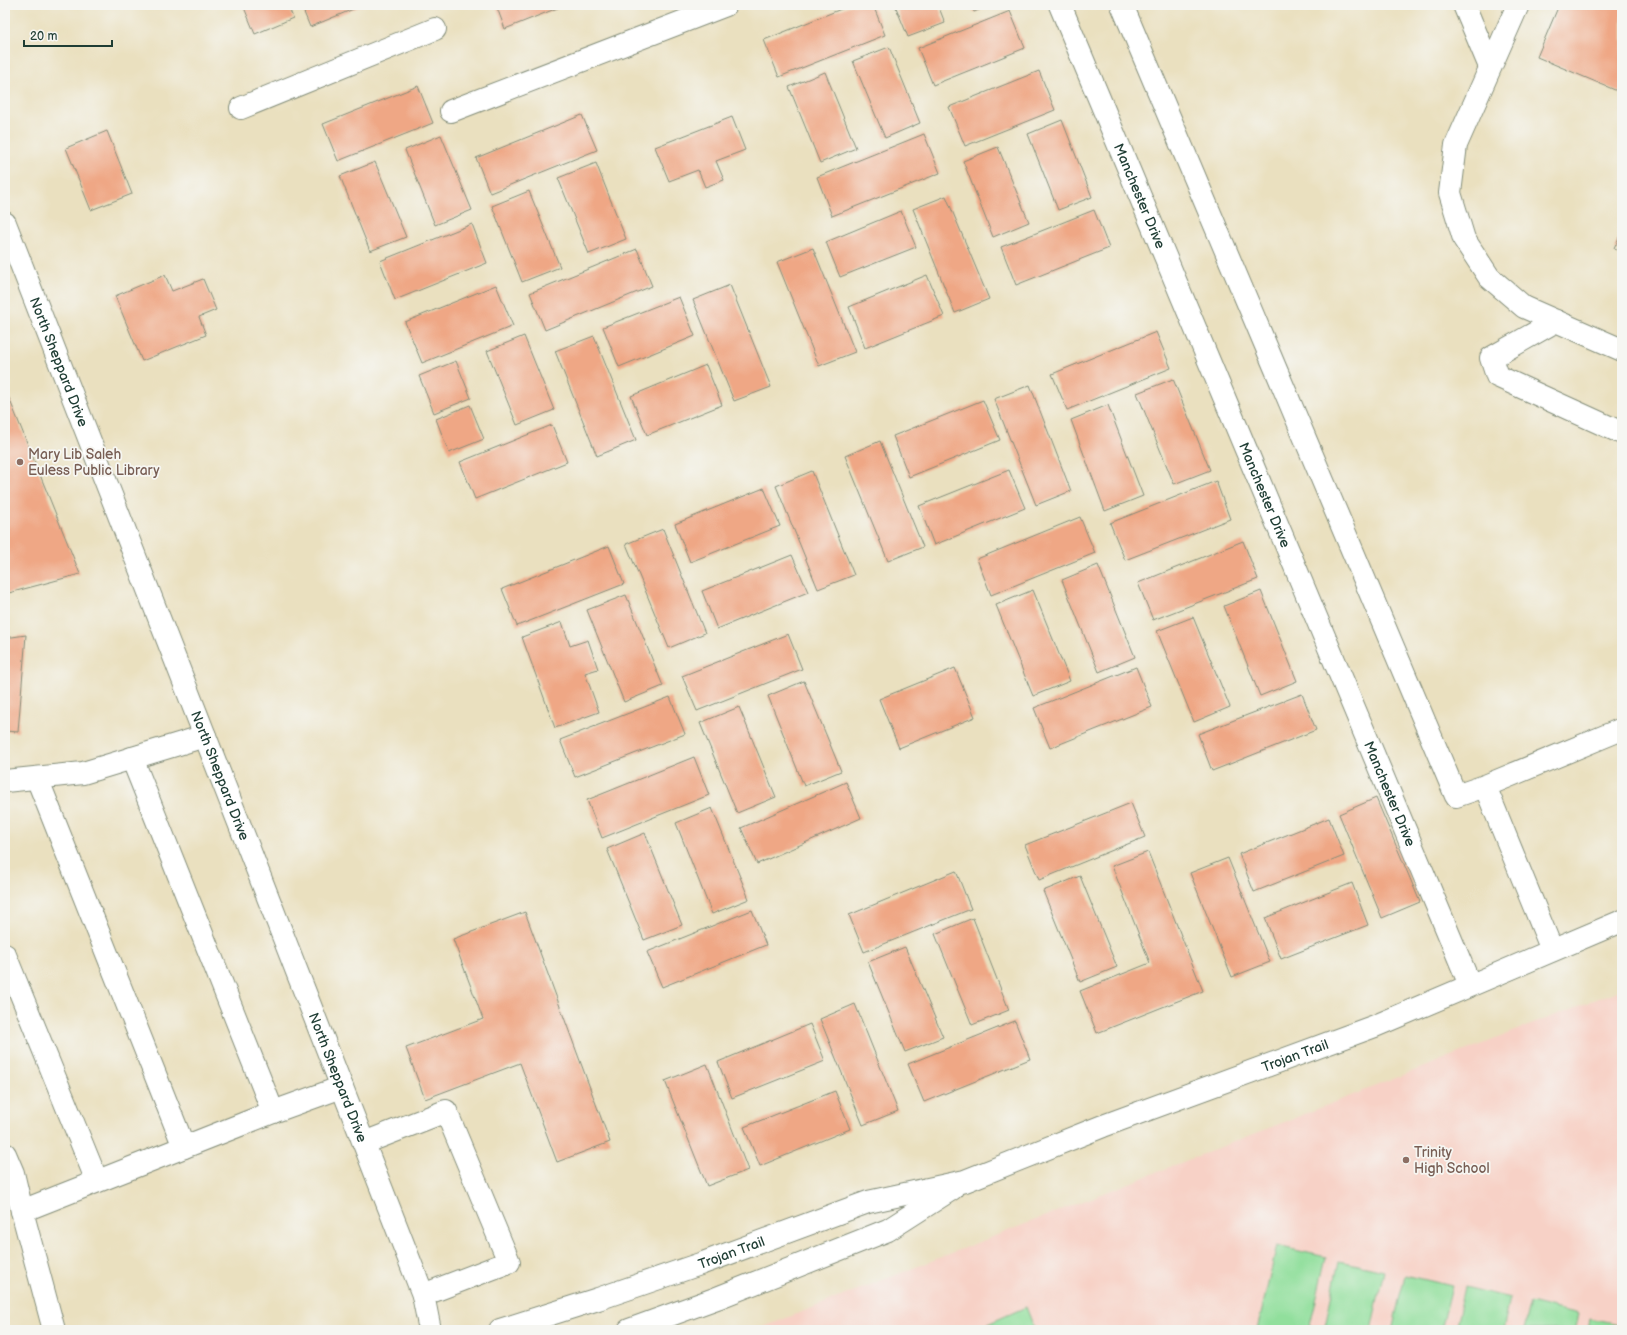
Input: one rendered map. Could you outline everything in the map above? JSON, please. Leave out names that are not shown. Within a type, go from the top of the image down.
[{"type":"street","points":[[451,111],[726,5]]},
{"type":"street","name":"Manchester Drive","points":[[1060,5],[1470,985]]},
{"type":"street","points":[[1122,5],[1456,796],[1485,786],[1622,729]]},
{"type":"street","points":[[1464,5],[1490,66]]},
{"type":"street","points":[[1518,5],[1456,145],[1450,193],[1464,239],[1489,277],[1524,307],[1622,350]]},
{"type":"street","points":[[241,108],[436,28]]},
{"type":"street","name":"North Sheppard Drive","points":[[5,222],[423,1295],[430,1330]]},
{"type":"street","points":[[1556,321],[1491,358],[1497,376],[1622,433]]},
{"type":"street","points":[[5,781],[83,774],[205,736]]},
{"type":"street","points":[[132,758],[273,1112]]},
{"type":"street","points":[[37,778],[184,1147]]},
{"type":"street","points":[[1485,786],[1552,950]]},
{"type":"street","name":"Trojan Trail","points":[[500,1330],[556,1313],[703,1263],[868,1202],[965,1181],[1103,1126],[1375,1026],[1622,920]]},
{"type":"street","points":[[5,955],[97,1182]]},
{"type":"street","points":[[22,1211],[273,1112],[342,1087]]},
{"type":"street","points":[[364,1143],[446,1111],[509,1262],[423,1295]]},
{"type":"street","points":[[5,1154],[13,1172],[54,1330]]},
{"type":"street","name":"Trojan Trail","points":[[629,1330],[717,1298],[888,1230],[965,1181]]},
{"type":"shaded area","name":"Trinity High School","points":[[1622,989],[1622,1330],[756,1330]]},
{"type":"green space","points":[[1277,1246],[1326,1257],[1309,1330],[1257,1330]]},
{"type":"green space","points":[[1339,1261],[1384,1271],[1371,1330],[1324,1330]]},
{"type":"green space","points":[[1405,1275],[1452,1286],[1441,1330],[1392,1330]]},
{"type":"green space","points":[[1465,1287],[1510,1298],[1503,1330],[1455,1330]]},
{"type":"green space","points":[[1530,1302],[1578,1314],[1574,1330],[1523,1330]]},
{"type":"green space","points":[[1026,1307],[1035,1330],[974,1330]]},
{"type":"green space","points":[[1590,1318],[1622,1325],[1622,1330],[1588,1330]]},
{"type":"building","points":[[243,5],[288,5],[293,18],[255,34]]},
{"type":"building","points":[[301,5],[363,5],[310,27]]},
{"type":"building","points":[[496,5],[565,5],[505,29]]},
{"type":"building","points":[[851,5],[873,5],[885,35],[779,77],[764,40]]},
{"type":"building","points":[[895,5],[938,5],[945,23],[908,37]]},
{"type":"building","points":[[971,5],[991,5],[974,12]]},
{"type":"building","points":[[1559,5],[1622,5],[1622,93],[1537,57]]},
{"type":"building","points":[[1010,11],[1025,48],[933,85],[918,48]]},
{"type":"building","points":[[889,47],[920,123],[885,138],[853,61]]},
{"type":"building","points":[[1039,71],[1055,110],[965,146],[949,107]]},
{"type":"building","points":[[825,72],[856,148],[820,163],[789,87]]},
{"type":"building","points":[[418,86],[433,123],[338,161],[323,124]]},
{"type":"building","points":[[582,115],[597,150],[490,193],[476,158]]},
{"type":"building","points":[[732,117],[745,150],[716,161],[724,180],[705,187],[698,170],[669,181],[655,147]]},
{"type":"building","points":[[1062,120],[1092,197],[1058,210],[1028,134]]},
{"type":"building","points":[[107,131],[132,194],[91,210],[66,148]]},
{"type":"building","points":[[924,134],[940,173],[832,216],[817,177]]},
{"type":"building","points":[[441,135],[472,210],[435,225],[405,150]]},
{"type":"building","points":[[998,147],[1029,222],[993,237],[963,161]]},
{"type":"building","points":[[375,162],[406,237],[370,251],[340,176]]},
{"type":"building","points":[[596,163],[626,239],[589,254],[558,178]]},
{"type":"building","points":[[529,191],[560,267],[522,282],[492,206]]},
{"type":"building","points":[[946,196],[989,299],[955,313],[913,209]]},
{"type":"building","points":[[1094,210],[1109,248],[1016,285],[1001,247]]},
{"type":"building","points":[[901,211],[916,247],[840,277],[826,242]]},
{"type":"building","points":[[472,224],[487,263],[395,300],[380,261]]},
{"type":"building","points":[[1622,231],[1622,252],[1614,249]]},
{"type":"building","points":[[813,248],[855,352],[819,366],[777,262]]},
{"type":"building","points":[[637,249],[652,286],[545,330],[530,293]]},
{"type":"building","points":[[165,275],[172,291],[203,279],[216,310],[199,317],[206,335],[142,361],[115,296]]},
{"type":"building","points":[[927,275],[944,316],[865,348],[849,307]]},
{"type":"building","points":[[496,285],[513,326],[422,363],[405,322]]},
{"type":"building","points":[[730,285],[771,387],[734,401],[693,300]]},
{"type":"building","points":[[679,297],[695,336],[619,367],[603,327]]},
{"type":"building","points":[[1156,332],[1171,368],[1067,410],[1052,374]]},
{"type":"building","points":[[524,336],[554,410],[517,425],[487,351]]},
{"type":"building","points":[[594,336],[636,440],[597,456],[555,351]]},
{"type":"building","points":[[456,361],[471,398],[434,413],[419,376]]},
{"type":"building","points":[[706,365],[722,405],[647,435],[631,396]]},
{"type":"building","points":[[1173,379],[1210,470],[1174,484],[1137,393]]},
{"type":"building","points":[[1030,385],[1071,491],[1036,505],[994,399]]},
{"type":"building","name":"Mary Lib Saleh Euless Public Library","points":[[9,398],[80,574],[5,594],[5,400]]},
{"type":"building","points":[[983,400],[1000,440],[909,477],[893,436]]},
{"type":"building","points":[[470,405],[484,439],[449,453],[436,419]]},
{"type":"building","points":[[1108,405],[1143,496],[1105,511],[1071,420]]},
{"type":"building","points":[[552,425],[567,462],[475,499],[460,462]]},
{"type":"building","points":[[880,441],[923,547],[888,561],[845,456]]},
{"type":"building","points":[[1009,470],[1025,508],[934,545],[919,506]]},
{"type":"building","points":[[812,471],[854,575],[818,589],[776,486]]},
{"type":"building","points":[[1216,481],[1230,519],[1125,560],[1110,523]]},
{"type":"building","points":[[764,488],[780,526],[690,562],[675,524]]},
{"type":"building","points":[[1080,517],[1095,553],[991,595],[977,559]]},
{"type":"building","points":[[663,529],[705,633],[669,648],[626,544]]},
{"type":"building","points":[[1243,541],[1258,579],[1153,620],[1138,583]]},
{"type":"building","points":[[609,546],[624,584],[517,626],[502,589]]},
{"type":"building","points":[[792,555],[808,592],[717,629],[702,591]]},
{"type":"building","points":[[1098,565],[1135,657],[1099,672],[1062,580]]},
{"type":"building","points":[[1033,590],[1070,681],[1033,696],[996,605]]},
{"type":"building","points":[[1261,591],[1297,681],[1260,696],[1224,606]]},
{"type":"building","points":[[626,595],[663,686],[624,702],[587,610]]},
{"type":"building","points":[[1193,617],[1230,707],[1194,722],[1157,631]]},
{"type":"building","points":[[562,622],[570,646],[588,640],[598,669],[585,673],[599,712],[555,728],[522,637]]},
{"type":"building","points":[[788,634],[802,669],[697,711],[682,676]]},
{"type":"building","points":[[26,635],[18,732],[5,731],[5,638]]},
{"type":"building","points":[[1136,667],[1152,707],[1050,748],[1034,708]]},
{"type":"building","points":[[955,668],[975,717],[899,748],[879,699]]},
{"type":"building","points":[[804,681],[841,771],[804,786],[768,696]]},
{"type":"building","points":[[1302,694],[1316,730],[1212,771],[1198,734]]},
{"type":"building","points":[[670,697],[685,734],[575,777],[560,740]]},
{"type":"building","points":[[739,707],[776,797],[737,813],[700,723]]},
{"type":"building","points":[[694,757],[709,795],[602,838],[587,800]]},
{"type":"building","points":[[846,782],[861,818],[757,864],[741,828]]},
{"type":"building","points":[[1376,798],[1420,902],[1382,918],[1339,814]]},
{"type":"building","points":[[1131,803],[1145,837],[1039,880],[1025,845]]},
{"type":"building","points":[[712,808],[749,899],[712,914],[676,823]]},
{"type":"building","points":[[1329,818],[1344,856],[1254,892],[1239,854]]},
{"type":"building","points":[[645,833],[682,925],[644,940],[607,849]]},
{"type":"building","points":[[1148,852],[1203,991],[1097,1033],[1080,991],[1150,963],[1112,866]]},
{"type":"building","points":[[1228,858],[1270,962],[1232,977],[1190,873]]},
{"type":"building","points":[[956,871],[971,909],[864,952],[849,915]]},
{"type":"building","points":[[1080,876],[1117,967],[1080,982],[1043,891]]},
{"type":"building","points":[[1352,883],[1368,925],[1281,959],[1265,918]]},
{"type":"building","points":[[752,910],[766,945],[662,987],[647,952]]},
{"type":"building","points":[[525,912],[610,1142],[557,1162],[520,1063],[425,1099],[406,1048],[483,1019],[453,939]]},
{"type":"building","points":[[973,918],[1009,1010],[972,1025],[935,934]]},
{"type":"building","points":[[905,947],[943,1037],[905,1052],[868,962]]},
{"type":"building","points":[[855,1004],[898,1111],[863,1125],[820,1019]]},
{"type":"building","points":[[1015,1021],[1030,1059],[924,1102],[908,1064]]},
{"type":"building","points":[[810,1024],[825,1061],[732,1098],[718,1062]]},
{"type":"building","points":[[707,1064],[748,1170],[707,1186],[665,1081]]},
{"type":"building","points":[[835,1091],[850,1129],[760,1166],[744,1127]]},
{"type":"place","name":"Mary Lib Saleh Euless Public Library","points":[[20,462]]},
{"type":"place","name":"Trinity High School","points":[[1406,1160]]}]
